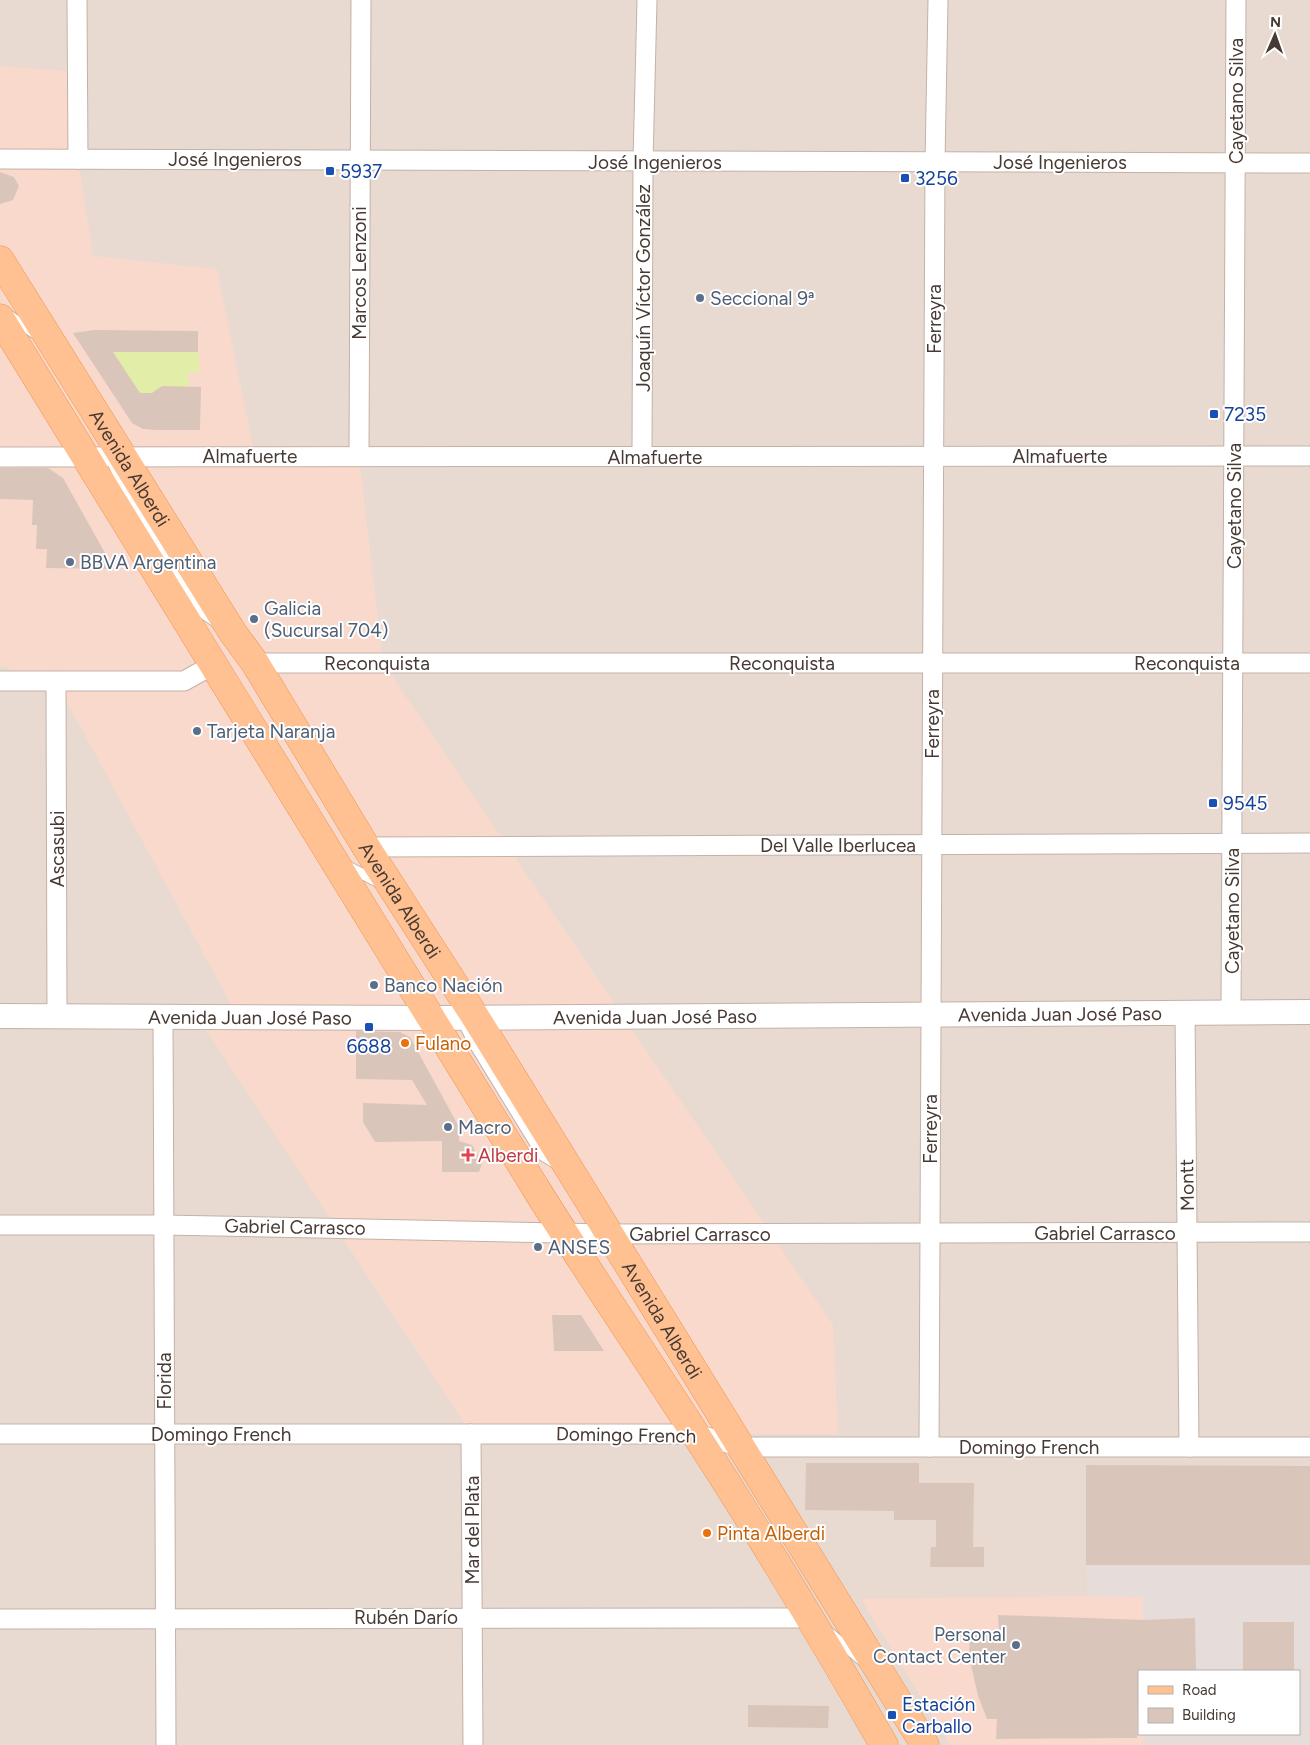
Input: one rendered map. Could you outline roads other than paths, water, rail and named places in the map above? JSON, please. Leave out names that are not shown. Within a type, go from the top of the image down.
[{"type":"main road","name":"Avenida Alberdi","points":[[0,260],[11,301],[106,457],[206,657],[334,859],[456,1013],[570,1172],[925,1745]]},
{"type":"main road","name":"Avenida Alberdi","points":[[0,318],[106,457],[255,663],[366,847],[540,1170],[565,1232],[812,1618],[884,1745]]},
{"type":"street","points":[[77,0],[78,159]]},
{"type":"street","name":"Marcos Lenzoni","points":[[359,455],[361,0]]},
{"type":"street","name":"Joaquín Víctor González","points":[[642,457],[643,162],[647,0]]},
{"type":"street","name":"Ferreyra","points":[[929,1447],[935,162],[938,0]]},
{"type":"street","name":"Cayetano Silva","points":[[1232,1012],[1236,0]]},
{"type":"street","name":"José Ingenieros","points":[[0,159],[359,158],[643,162],[1310,163]]},
{"type":"street","name":"Almafuerte","points":[[0,457],[359,455],[642,457],[1310,456]]},
{"type":"street","points":[[0,681],[184,682],[206,657]]},
{"type":"street","name":"Reconquista","points":[[255,663],[1310,663]]},
{"type":"street","name":"Ascasubi","points":[[56,682],[57,1016]]},
{"type":"street","name":"Del Valle Iberlucea","points":[[366,847],[1310,843]]},
{"type":"street","name":"Montt","points":[[1185,1012],[1189,1448]]},
{"type":"street","name":"Avenida Juan José Paso","points":[[0,1016],[163,1017],[456,1013],[931,1014],[1310,1012]]},
{"type":"street","name":"Florida","points":[[163,1017],[166,1745]]},
{"type":"street","name":"Gabriel Carrasco","points":[[0,1224],[164,1225],[609,1234],[1310,1232]]},
{"type":"street","name":"Domingo French","points":[[0,1434],[696,1434],[742,1447],[1310,1448]]},
{"type":"street","name":"Mar del Plata","points":[[471,1434],[473,1745]]},
{"type":"street","name":"Rubén Darío","points":[[0,1619],[812,1618]]},
{"type":"lane","points":[[11,301],[34,333]]},
{"type":"lane","points":[[11,301],[34,333],[98,435],[106,457],[201,612],[233,634]]},
{"type":"lane","points":[[201,612],[206,657]]},
{"type":"lane","points":[[366,847],[378,882],[456,1013]]},
{"type":"lane","points":[[334,859],[378,882]]},
{"type":"lane","points":[[540,1170],[570,1172]]},
{"type":"lane","points":[[845,1616],[862,1661],[915,1745]]},
{"type":"lane","points":[[812,1618],[862,1661]]},
{"type":"place","name":"5937","points":[[330,171]]},
{"type":"place","name":"3256","points":[[905,178]]},
{"type":"place","name":"Seccional 9ª","points":[[700,298]]},
{"type":"place","name":"7235","points":[[1214,414]]},
{"type":"place","name":"BBVA Argentina","points":[[70,562]]},
{"type":"place","name":"Galicia (Sucursal 704)","points":[[254,619]]},
{"type":"place","name":"Tarjeta Naranja","points":[[197,731]]},
{"type":"place","name":"9545","points":[[1213,803]]},
{"type":"place","name":"Banco Nación","points":[[374,985]]},
{"type":"place","name":"6688","points":[[369,1027]]},
{"type":"place","name":"Fulano","points":[[405,1043]]},
{"type":"place","name":"Macro","points":[[448,1127]]},
{"type":"place","name":"Alberdi","points":[[468,1155]]},
{"type":"place","name":"ANSES","points":[[538,1247]]},
{"type":"place","name":"Pinta Alberdi","points":[[707,1533]]},
{"type":"place","name":"Personal Contact Center","points":[[1016,1645]]},
{"type":"place","name":"Estación Carballo","points":[[892,1715]]}]
